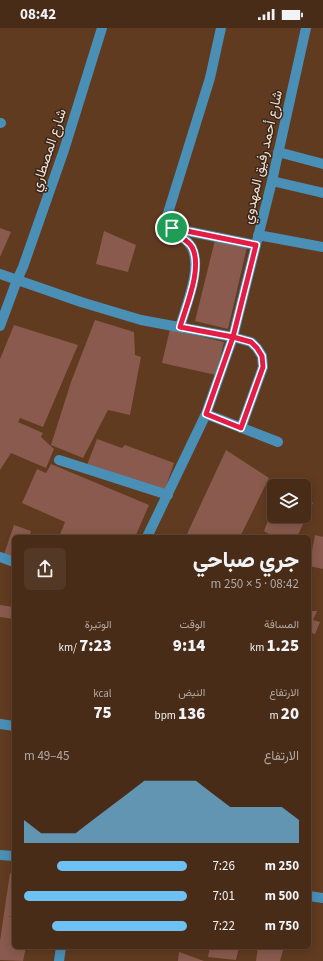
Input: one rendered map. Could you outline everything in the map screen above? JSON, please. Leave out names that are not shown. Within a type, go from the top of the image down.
[{"type":"street","name":"شارع المصطاري","points":[[0,326],[23,267],[64,150],[102,28]]},
{"type":"street","points":[[180,327],[196,265],[192,247],[174,232],[169,223],[168,213],[210,78],[222,28]]},
{"type":"street","name":"شارع أحمد رفيق المهدوي","points":[[148,535],[206,414],[233,337],[272,181],[306,28]]},
{"type":"street","points":[[278,152],[323,164]]},
{"type":"street","points":[[272,181],[323,193]]},
{"type":"street","points":[[172,228],[257,240],[323,247]]},
{"type":"street","points":[[0,274],[81,302],[141,320],[233,337],[251,342],[262,356],[263,367],[241,428]]},
{"type":"street","points":[[206,414],[278,442]]},
{"type":"street","points":[[59,460],[168,496]]},
{"type":"street","points":[[0,557],[12,561]]},
{"type":"street","points":[[0,724],[12,726]]},
{"type":"street","points":[[0,855],[12,856]]},
{"type":"street","points":[[311,896],[323,898]]},
{"type":"street","points":[[59,961],[61,949]]},
{"type":"building","points":[[0,228],[11,232],[0,257]]},
{"type":"building","points":[[104,231],[136,245],[128,272],[96,264]]},
{"type":"building","points":[[215,240],[247,247],[228,329],[195,321]]},
{"type":"building","points":[[95,320],[134,332],[135,355],[141,357],[130,415],[108,410],[83,458],[51,445],[71,382]]},
{"type":"building","points":[[14,325],[78,345],[43,427],[20,418],[18,422],[43,433],[41,437],[54,449],[46,468],[11,453],[0,470],[0,359]]},
{"type":"building","points":[[170,329],[224,342],[216,375],[162,363]]},
{"type":"building","points":[[97,439],[122,448],[125,445],[174,463],[164,492],[87,465]]},
{"type":"building","points":[[226,450],[269,478],[267,479],[267,482],[241,535],[187,534]]},
{"type":"building","points":[[51,464],[149,505],[136,535],[60,535],[65,522],[22,503],[37,469],[46,473]]},
{"type":"building","points":[[267,523],[304,523],[298,535],[271,535],[264,531]]},
{"type":"building","points":[[14,525],[31,531],[30,535],[12,535],[12,559],[3,557]]},
{"type":"building","points":[[315,535],[323,537],[323,569],[311,566],[311,556]]},
{"type":"building","points":[[0,605],[12,607],[12,619],[0,617]]},
{"type":"building","points":[[311,611],[317,611],[313,620],[320,622],[315,634],[311,633]]},
{"type":"building","points":[[10,873],[12,874],[12,917],[7,916],[12,917],[12,949],[26,949],[23,961],[0,960],[0,941]]},
{"type":"building","points":[[210,949],[239,949],[236,960],[208,957]]},
{"type":"building","points":[[258,949],[283,949],[280,961],[256,961]]},
{"type":"building","points":[[179,952],[204,961],[178,961]]},
{"type":"route","points":[[172,228],[174,232],[192,247],[196,265],[180,327],[233,337],[206,414],[241,428],[263,367],[262,356],[257,348],[251,342],[233,337],[256,245],[172,228]]}]
